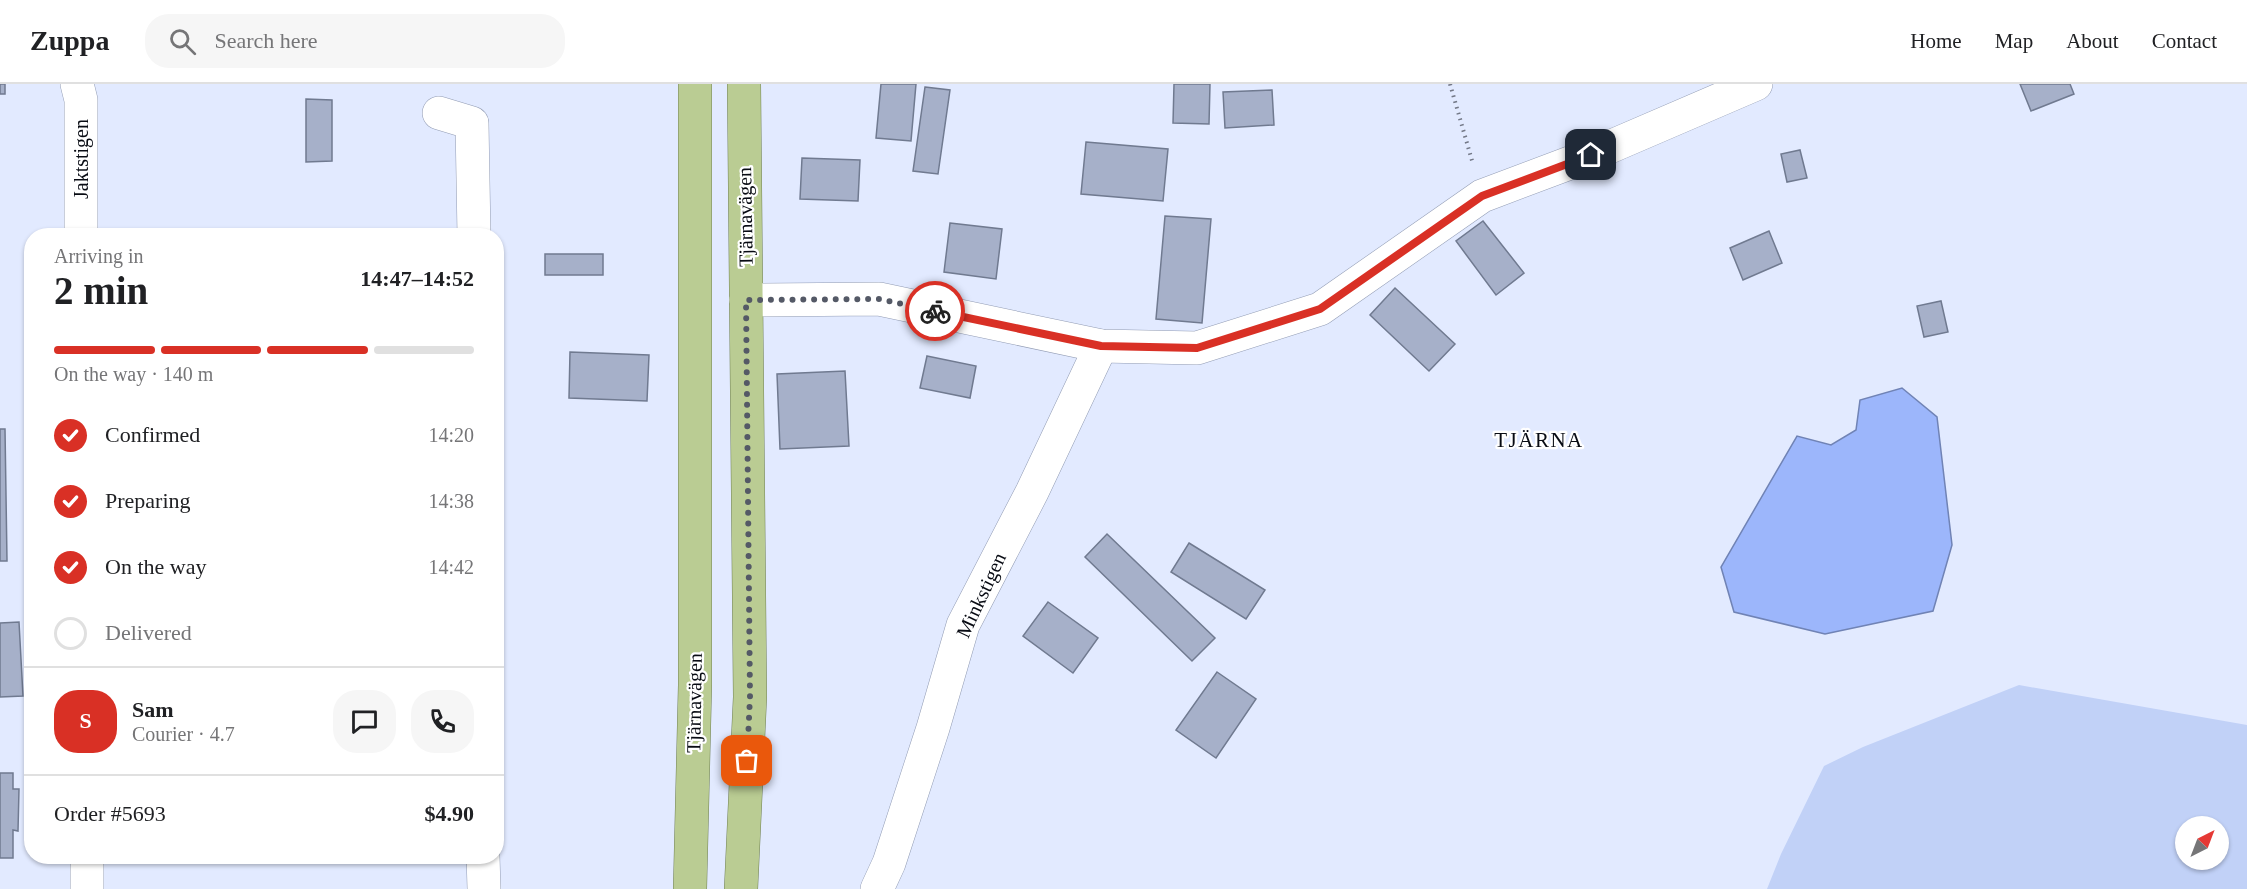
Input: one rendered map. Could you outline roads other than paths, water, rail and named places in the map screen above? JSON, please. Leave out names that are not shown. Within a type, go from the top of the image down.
[{"type":"highway","name":"Tjärnavägen","points":[[690,889],[695,685],[695,84]]},
{"type":"highway","name":"Tjärnavägen","points":[[741,889],[750,697],[744,84]]},
{"type":"street","name":"Jaktstigen","points":[[77,84],[81,100],[81,228]]},
{"type":"street","points":[[746,300],[879,299],[1101,346],[1197,348],[1320,309],[1482,196],[1591,155],[1756,84]]},
{"type":"street","points":[[439,113],[472,123],[474,228]]},
{"type":"street","name":"Minkstigen","points":[[877,889],[889,863],[933,728],[963,625],[1032,492],[1101,346]]},
{"type":"street","points":[[87,864],[87,889]]},
{"type":"street","points":[[483,864],[484,889]]},
{"type":"water","points":[[1902,388],[1937,417],[1952,545],[1933,611],[1825,634],[1734,612],[1721,567],[1797,436],[1831,445],[1856,430],[1860,400]]},
{"type":"district","name":"TJÄRNA","points":[[1539,440]]}]
